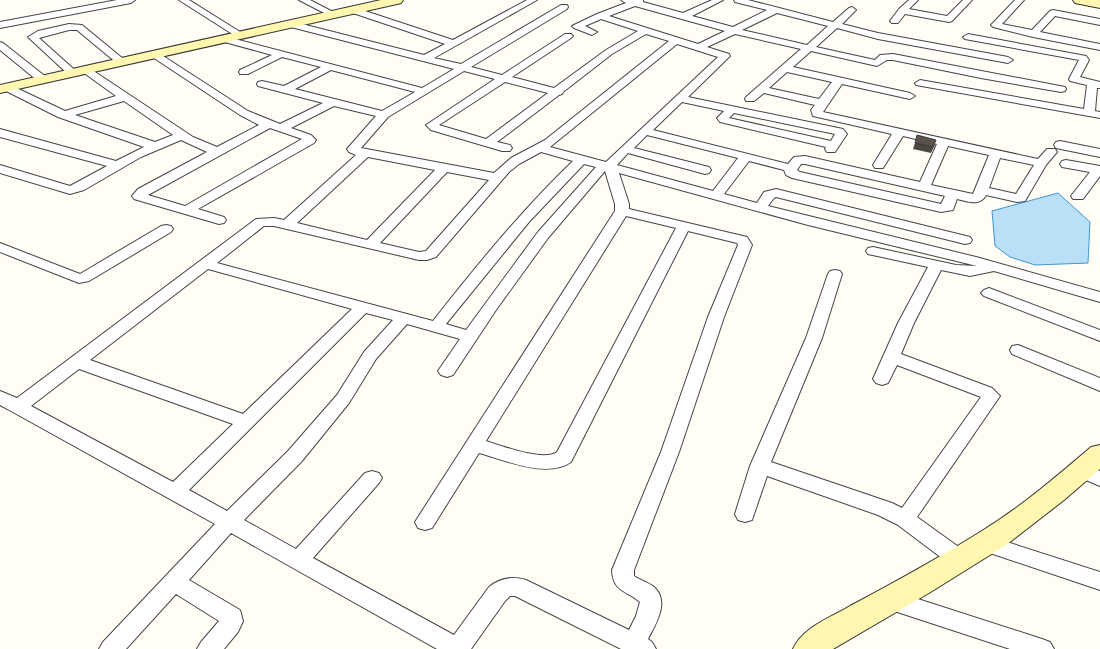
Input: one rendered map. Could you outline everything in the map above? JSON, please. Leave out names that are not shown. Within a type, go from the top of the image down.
[{"type":"street","points":[[0,25],[131,0]]},
{"type":"street","points":[[183,0],[240,35]]},
{"type":"street","points":[[303,0],[333,14]]},
{"type":"street","points":[[3,88],[397,0]]},
{"type":"street","points":[[424,58],[533,0]]},
{"type":"street","points":[[684,16],[718,0]]},
{"type":"street","points":[[738,0],[897,40],[1008,60]]},
{"type":"street","points":[[895,21],[914,0]]},
{"type":"street","points":[[902,12],[949,19],[968,0]]},
{"type":"street","points":[[1020,0],[996,25],[1100,47]]},
{"type":"street","points":[[1079,0],[1100,4]]},
{"type":"street","points":[[592,32],[577,26],[633,1],[734,30],[809,49],[878,63]]},
{"type":"street","points":[[498,178],[355,151],[353,149],[384,115],[567,4]]},
{"type":"street","points":[[353,10],[429,36],[454,42]]},
{"type":"street","points":[[700,47],[775,10]]},
{"type":"street","points":[[750,99],[852,10]]},
{"type":"street","points":[[1033,34],[1053,13],[1098,21]]},
{"type":"street","points":[[447,371],[470,336],[543,235],[607,166],[725,56],[600,16]]},
{"type":"street","points":[[1075,42],[1098,21]]},
{"type":"street","points":[[290,24],[558,92]]},
{"type":"street","points":[[122,62],[76,27],[41,33],[33,37],[79,71],[125,96],[182,135],[217,152]]},
{"type":"street","points":[[488,143],[558,92],[609,52],[646,30]]},
{"type":"street","points":[[506,148],[435,128],[432,125],[568,36]]},
{"type":"street","points":[[968,37],[1082,58],[1084,60],[1074,79],[1096,89],[1089,113]]},
{"type":"street","points":[[224,39],[423,91]]},
{"type":"street","points":[[9,402],[78,362],[256,224],[266,221],[419,256],[427,256],[431,254],[498,178],[515,161],[549,143],[676,40]]},
{"type":"street","points":[[0,45],[42,79]]},
{"type":"street","points":[[154,54],[244,113],[269,124],[307,137],[310,140],[187,210]]},
{"type":"street","points":[[244,72],[281,54]]},
{"type":"street","points":[[861,85],[878,63],[884,57],[889,56],[1061,89]]},
{"type":"street","points":[[785,68],[861,85],[908,98],[934,65]]},
{"type":"street","points":[[285,90],[329,67]]},
{"type":"street","points":[[839,80],[816,112],[820,115],[900,131],[1041,163]]},
{"type":"street","points":[[1004,98],[1008,80]]},
{"type":"street","points":[[920,83],[1100,115]]},
{"type":"street","points":[[262,84],[384,115]]},
{"type":"street","points":[[3,88],[62,115],[154,146]]},
{"type":"street","points":[[761,90],[822,103]]},
{"type":"street","points":[[62,115],[125,96]]},
{"type":"street","points":[[679,98],[731,109],[723,118],[724,120],[832,147]]},
{"type":"street","points":[[282,128],[333,102]]},
{"type":"street","points":[[219,220],[139,196],[143,192],[269,124]]},
{"type":"street","points":[[645,131],[791,168]]},
{"type":"street","points":[[879,165],[900,131]]},
{"type":"street","points":[[0,133],[117,165]]},
{"type":"street","points":[[0,169],[70,190],[79,187],[154,146],[182,135]]},
{"type":"street","points":[[924,187],[944,141]]},
{"type":"street","points":[[540,148],[821,224],[993,266],[1100,297]]},
{"type":"street","points":[[981,190],[1020,198],[1041,163],[1056,148],[1100,153]]},
{"type":"street","points":[[626,149],[705,170]]},
{"type":"street","points":[[287,225],[365,153]]},
{"type":"street","points":[[952,193],[948,207],[940,208],[796,175],[790,172],[791,168],[798,160],[805,160],[952,193],[976,199],[978,198],[996,153]]},
{"type":"street","points":[[716,195],[746,156]]},
{"type":"street","points":[[436,327],[511,233],[554,185],[582,159]]},
{"type":"street","points":[[1066,164],[1099,170],[1078,196]]},
{"type":"street","points":[[425,522],[622,211],[622,204],[607,166]]},
{"type":"street","points":[[370,245],[444,168]]},
{"type":"street","points":[[761,207],[769,195],[776,193],[965,240]]},
{"type":"street","points":[[9,402],[458,649],[497,594],[503,588],[509,586],[518,587],[639,646],[650,609],[650,600],[648,596],[628,585],[622,575],[623,570],[670,452],[716,317],[745,245],[742,240],[622,211]]},
{"type":"street","points":[[474,445],[537,462],[557,462],[564,457],[684,226]]},
{"type":"street","points":[[0,247],[79,279],[166,229]]},
{"type":"street","points":[[873,251],[966,271],[977,271],[993,266]]},
{"type":"street","points":[[205,264],[470,336]]},
{"type":"street","points":[[882,379],[906,324],[937,265]]},
{"type":"street","points":[[745,514],[760,466],[814,338],[836,274]]},
{"type":"street","points":[[989,293],[1100,336]]},
{"type":"street","points":[[175,492],[363,307]]},
{"type":"street","points":[[111,649],[229,522],[295,456],[338,405],[370,356],[403,318]]},
{"type":"street","points":[[1018,350],[1100,385]]},
{"type":"street","points":[[892,357],[986,392],[992,396],[905,520]]},
{"type":"street","points":[[78,362],[246,422]]},
{"type":"street","points":[[760,466],[885,509],[905,520],[959,559]]},
{"type":"street","points":[[809,649],[824,637],[890,600],[985,543],[1054,493],[1094,468]]},
{"type":"street","points":[[298,561],[372,478]]},
{"type":"street","points":[[985,543],[1100,581]]},
{"type":"street","points":[[174,582],[232,617],[230,626],[209,649]]},
{"type":"street","points":[[890,600],[1042,649]]},
{"type":"water","points":[[1058,193],[1090,222],[1088,263],[1035,265],[1010,257],[995,246],[992,211]]},
{"type":"building","points":[[917,135],[936,140],[933,147],[915,143]]}]
